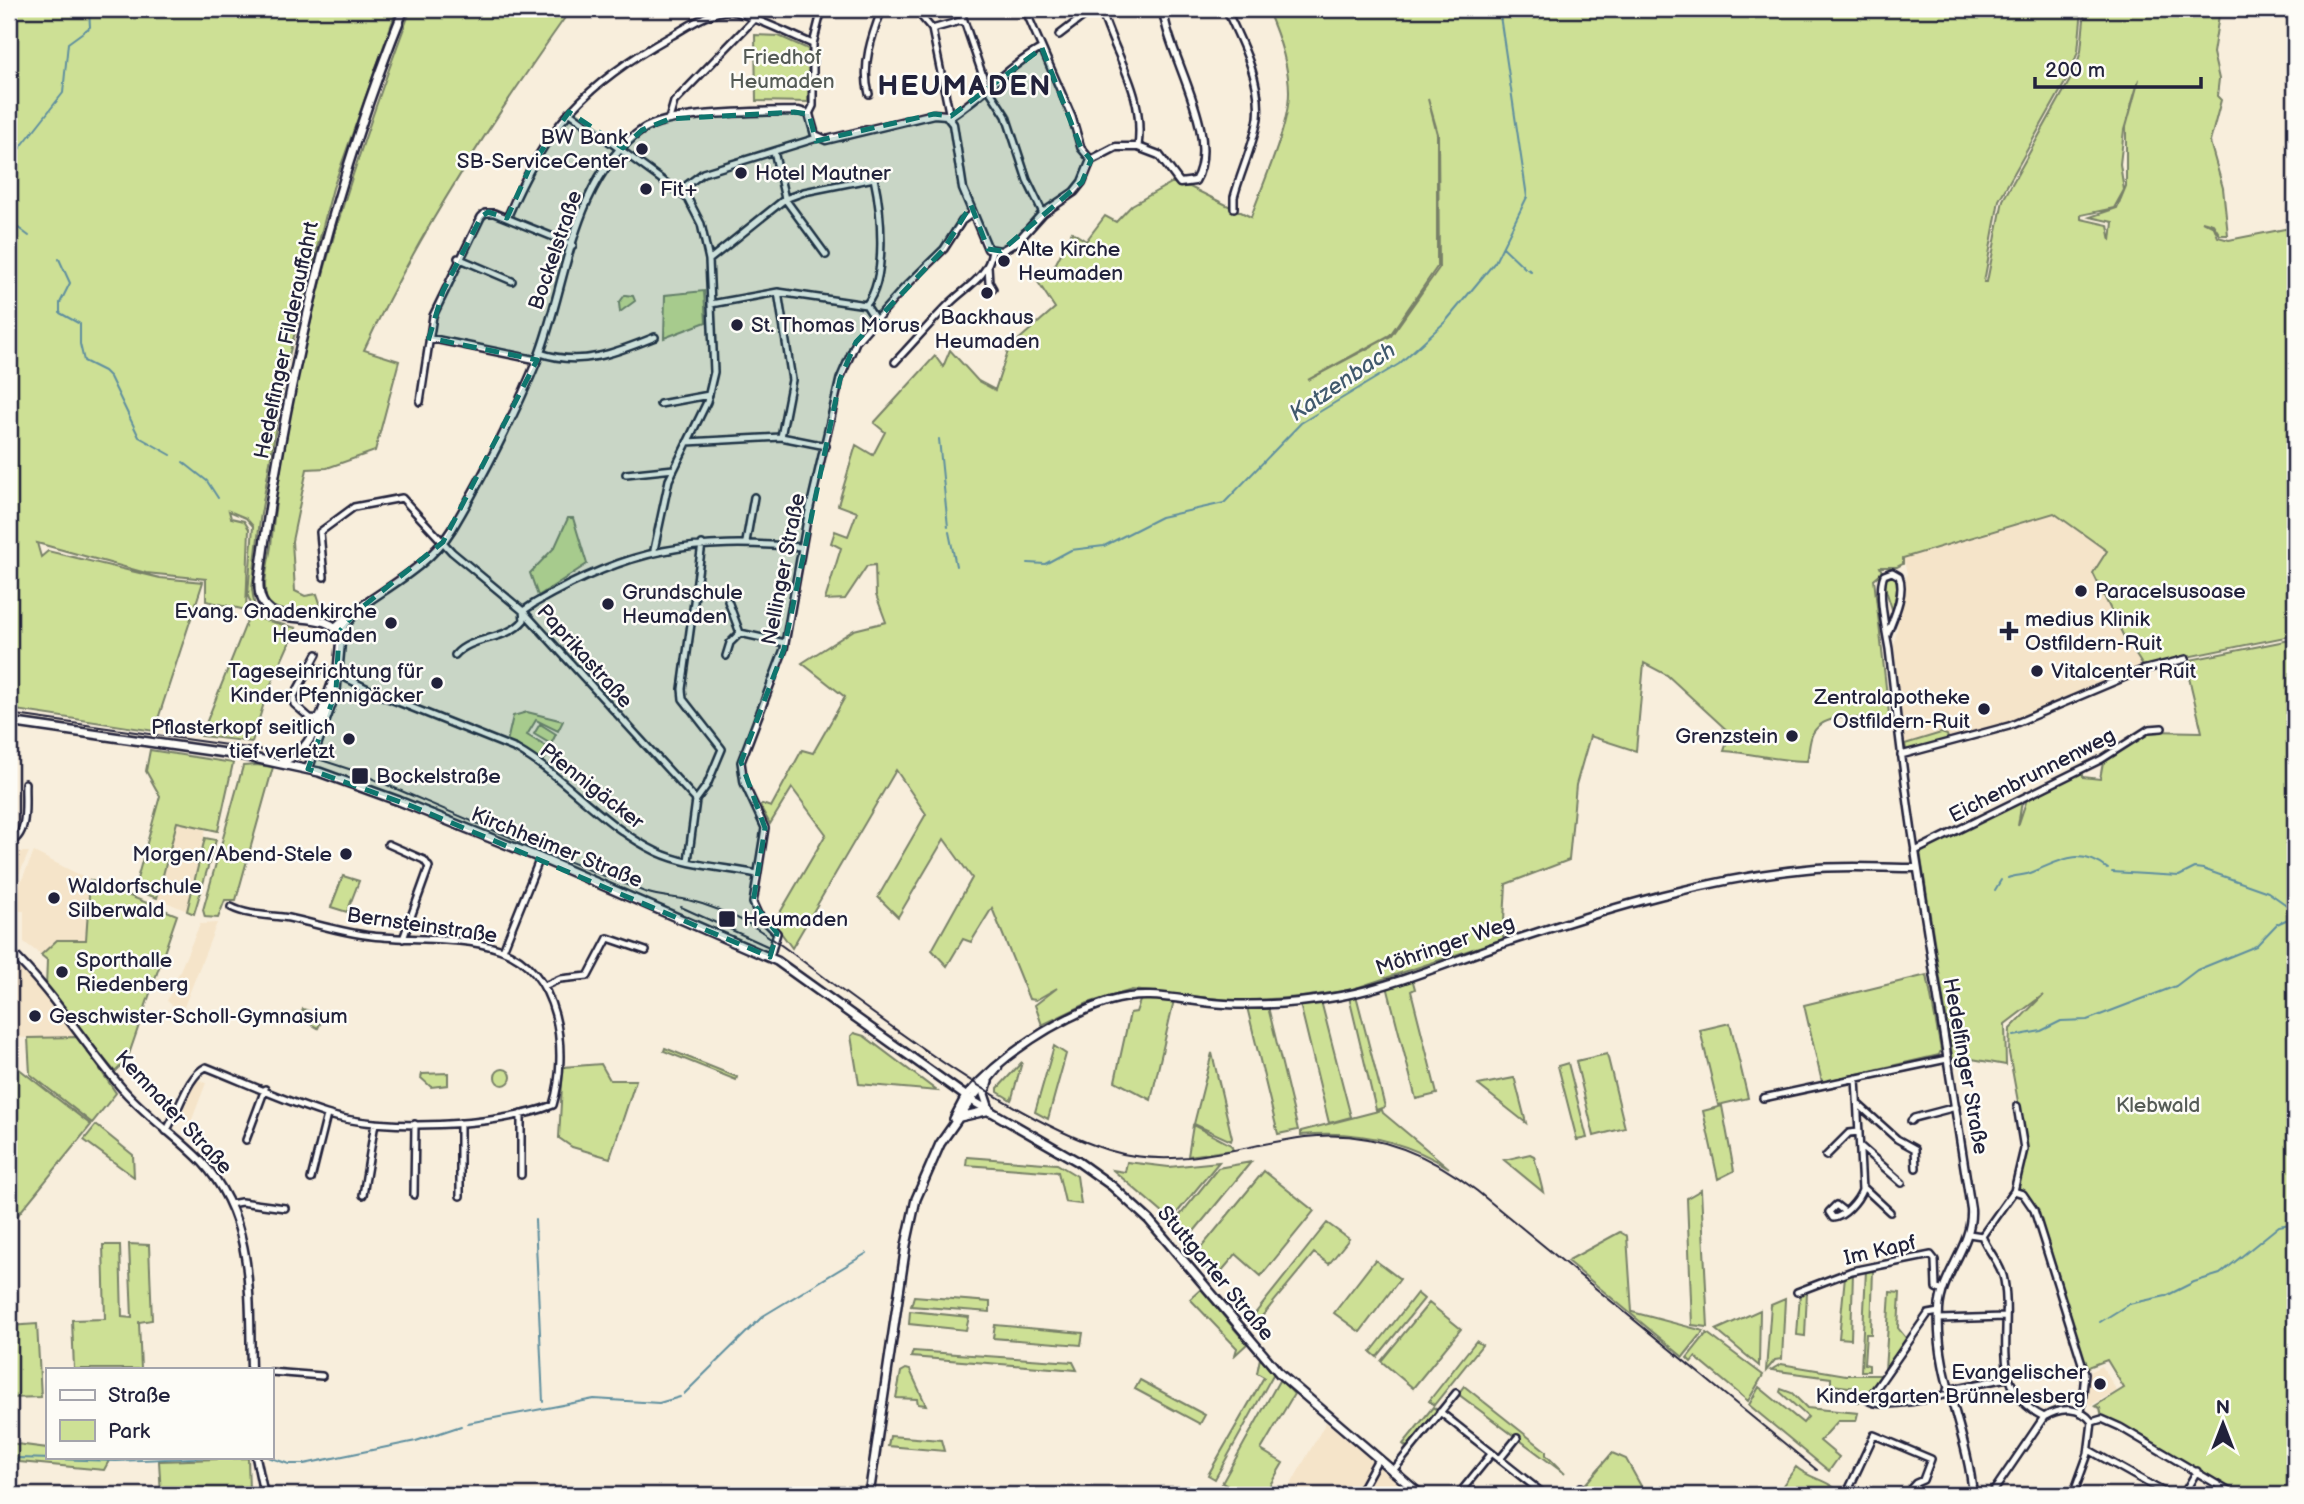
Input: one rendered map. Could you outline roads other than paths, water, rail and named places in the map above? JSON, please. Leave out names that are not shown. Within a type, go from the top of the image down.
[{"type":"main road","name":"Hedelfinger Filderauffahrt","points":[[337,630],[268,611],[260,602],[259,581],[284,414],[310,294],[354,143],[404,9]]},
{"type":"main road","points":[[305,768],[336,673],[341,642],[337,630]]},
{"type":"main road","points":[[280,762],[294,757],[307,745],[321,720]]},
{"type":"main road","name":"Kirchheimer Straße","points":[[9,722],[280,762],[399,801],[540,858],[770,957],[968,1098]]},
{"type":"main road","points":[[305,768],[307,745]]},
{"type":"main road","points":[[954,1120],[976,1111],[991,1112],[984,1097],[988,1082]]},
{"type":"main road","points":[[869,1495],[909,1226],[924,1177],[968,1098]]},
{"type":"main road","name":"Stuttgarter Straße","points":[[968,1098],[1077,1161],[1121,1193],[1163,1236],[1275,1368],[1421,1495]]},
{"type":"street","points":[[669,119],[674,102],[764,9]]},
{"type":"street","points":[[817,138],[809,114],[813,106],[813,44],[822,9]]},
{"type":"street","points":[[869,94],[865,81],[866,66],[882,9]]},
{"type":"street","points":[[915,9],[932,29],[956,136],[963,189],[985,244],[992,251]]},
{"type":"street","points":[[961,9],[989,88],[1006,116],[1027,180],[1043,214]]},
{"type":"street","points":[[1025,9],[1072,117],[1081,148],[1091,160]]},
{"type":"street","points":[[1059,35],[1093,9]]},
{"type":"street","points":[[1101,9],[1110,39],[1139,104],[1138,147]]},
{"type":"street","points":[[992,251],[1009,248],[1043,214],[1074,192],[1082,182],[1091,160],[1116,147],[1138,147],[1159,155],[1180,183],[1190,184],[1198,176],[1200,138],[1197,115],[1167,34],[1163,9]]},
{"type":"street","points":[[1226,9],[1248,60],[1257,90],[1258,106],[1257,121],[1234,197],[1234,208]]},
{"type":"street","points":[[507,218],[530,167],[569,112],[607,75],[627,61],[712,13],[733,11],[813,44]]},
{"type":"street","points":[[932,29],[964,20]]},
{"type":"street","points":[[679,191],[703,173],[817,138],[826,140],[866,132],[934,114],[950,117],[989,88],[1018,61],[1042,48]]},
{"type":"street","points":[[569,112],[679,191],[696,210],[709,260],[715,346],[709,395],[664,495],[654,550]]},
{"type":"street","name":"Bockelstraße","points":[[337,630],[356,612],[428,558],[443,542],[509,420],[538,357],[592,192],[622,149],[642,130],[669,119],[760,113],[809,114]]},
{"type":"street","points":[[774,151],[785,200],[826,255]]},
{"type":"street","points":[[709,260],[785,200],[804,192],[874,178],[881,235],[878,277],[866,305]]},
{"type":"street","points":[[420,402],[433,316],[458,258],[485,213],[507,218],[573,245]]},
{"type":"street","name":"Nellinger Straße","points":[[770,957],[777,933],[755,909],[757,874],[765,828],[744,783],[741,762],[785,643],[802,547],[847,359],[875,319],[944,249],[962,221],[972,213]]},
{"type":"street","points":[[992,251],[988,266],[989,282],[993,289]]},
{"type":"street","points":[[458,258],[512,281]]},
{"type":"street","points":[[895,362],[988,266]]},
{"type":"street","points":[[778,292],[792,380],[780,437]]},
{"type":"street","points":[[711,304],[778,292],[866,305],[875,319]]},
{"type":"street","points":[[429,338],[568,361],[612,353],[654,337]]},
{"type":"street","points":[[660,404],[709,395]]},
{"type":"street","points":[[687,442],[780,437],[826,446]]},
{"type":"street","points":[[626,474],[674,469]]},
{"type":"street","points":[[746,542],[754,497]]},
{"type":"street","name":"Paprikastraße","points":[[324,578],[320,532],[354,508],[402,498],[443,542],[523,611],[696,800]]},
{"type":"street","points":[[455,654],[462,647],[513,631],[524,620],[523,611],[594,571],[654,550],[746,542],[802,547]]},
{"type":"street","points":[[688,861],[696,800],[707,785],[722,749],[683,699],[682,689],[702,544]]},
{"type":"street","name":"Hedelfinger Straße","points":[[1887,635],[1894,620],[1901,582],[1898,575],[1892,572],[1885,574],[1881,581],[1887,635],[1901,755],[1970,1203],[1969,1234],[1942,1291],[1939,1347],[1973,1495]]},
{"type":"street","points":[[728,601],[740,633]]},
{"type":"street","points":[[740,633],[785,643]]},
{"type":"street","points":[[726,656],[730,643],[740,633]]},
{"type":"street","points":[[317,654],[293,696],[294,704],[321,720]]},
{"type":"street","points":[[1901,755],[2009,726],[2142,670],[2186,659]]},
{"type":"street","points":[[310,667],[336,673]]},
{"type":"street","name":"Pfennigäcker","points":[[336,673],[378,694],[516,749],[545,766],[642,844],[688,861],[757,874]]},
{"type":"street","name":"Eichenbrunnenweg","points":[[1914,851],[2102,759],[2149,729],[2162,728]]},
{"type":"street","points":[[13,843],[23,823],[25,783]]},
{"type":"street","points":[[388,844],[424,860],[429,867],[403,939]]},
{"type":"street","points":[[503,950],[540,858]]},
{"type":"street","name":"Möhringer Weg","points":[[968,1098],[987,1074],[1035,1037],[1064,1020],[1126,997],[1158,995],[1243,1005],[1331,998],[1383,985],[1536,933],[1720,882],[1826,867],[1917,868]]},
{"type":"street","name":"Bernsteinstraße","points":[[166,1131],[183,1104],[193,1076],[206,1067],[327,1115],[376,1123],[460,1123],[521,1114],[553,1105],[556,1095],[557,1023],[544,986],[527,968],[503,950],[466,942],[349,933],[231,907]]},
{"type":"street","points":[[544,986],[560,979],[588,976],[608,938],[646,951]]},
{"type":"street","name":"Kemnater Straße","points":[[9,950],[62,1008],[122,1089],[203,1164],[230,1204],[246,1258],[251,1368]]},
{"type":"street","points":[[1763,1098],[1947,1059]]},
{"type":"street","name":"Möhringer Weg","points":[[968,1098],[988,1082],[998,1068]]},
{"type":"street","points":[[1845,1212],[1861,1195],[1862,1186],[1856,1078]]},
{"type":"street","points":[[246,1140],[265,1089]]},
{"type":"street","points":[[1858,1104],[1897,1139],[1915,1149],[1916,1168]]},
{"type":"street","points":[[1982,1236],[2009,1194],[2014,1191],[2024,1149],[2017,1106]]},
{"type":"street","points":[[1911,1121],[1956,1107]]},
{"type":"street","points":[[521,1114],[521,1175]]},
{"type":"street","points":[[311,1179],[327,1115]]},
{"type":"street","points":[[363,1195],[376,1123]]},
{"type":"street","points":[[460,1123],[460,1196]]},
{"type":"street","points":[[414,1195],[415,1124]]},
{"type":"street","points":[[1826,1156],[1849,1133],[1859,1132]]},
{"type":"street","points":[[1860,1146],[1902,1184]]},
{"type":"street","points":[[1862,1186],[1890,1212]]},
{"type":"street","points":[[2014,1191],[2023,1194],[2034,1210],[2084,1371],[2081,1413]]},
{"type":"street","name":"Kemnater Straße","points":[[230,1204],[241,1202],[285,1208]]},
{"type":"street","points":[[1969,1234],[1982,1236]]},
{"type":"street","points":[[1982,1236],[2004,1278],[2007,1378],[2029,1407],[2044,1417]]},
{"type":"street","name":"Im Kapf","points":[[1797,1292],[1852,1271],[1931,1255],[1935,1260],[1936,1288],[1942,1291]]},
{"type":"street","points":[[2005,1317],[1926,1316],[1869,1397],[1869,1402],[1891,1405],[2007,1378]]},
{"type":"street","points":[[273,1373],[321,1376]]},
{"type":"street","points":[[1392,1472],[1456,1392]]},
{"type":"street","points":[[1991,1495],[2044,1417],[2064,1409],[2081,1413],[2092,1422]]},
{"type":"street","points":[[1440,1412],[1545,1495]]},
{"type":"street","points":[[2092,1422],[2102,1419],[2115,1425],[2235,1495]]},
{"type":"street","points":[[2073,1495],[2089,1450],[2092,1422]]},
{"type":"street","points":[[1845,1495],[1874,1435],[1931,1458],[1920,1488],[1914,1486],[1905,1495]]},
{"type":"street","points":[[1500,1459],[1517,1438]]},
{"type":"street","points":[[2089,1450],[2169,1495]]},
{"type":"street","points":[[1458,1495],[1492,1453]]},
{"type":"street","points":[[256,1458],[264,1495]]},
{"type":"street","points":[[1358,1495],[1378,1459]]},
{"type":"street","points":[[2183,1495],[2197,1471]]},
{"type":"street","points":[[1573,1495],[1581,1486]]},
{"type":"waterway","points":[[9,162],[63,93],[68,43],[90,27],[89,9]]},
{"type":"waterway","name":"Katzenbach","points":[[1028,563],[1045,564],[1071,550],[1104,546],[1161,517],[1224,503],[1301,423],[1399,364],[1446,321],[1495,262],[1527,197],[1499,9]]},
{"type":"waterway","points":[[9,226],[17,227],[29,236]]},
{"type":"waterway","points":[[1503,247],[1525,268]]},
{"type":"waterway","points":[[59,259],[70,283],[60,303],[60,313],[80,324],[80,344],[84,361],[110,377],[139,437],[171,455]]},
{"type":"waterway","points":[[1527,269],[1531,271]]},
{"type":"waterway","points":[[939,439],[948,527]]},
{"type":"waterway","points":[[183,462],[207,481],[218,498]]},
{"type":"waterway","points":[[949,532],[956,566]]},
{"type":"waterway","points":[[2008,878],[2030,873],[2061,860],[2079,857],[2098,862],[2108,869]]},
{"type":"waterway","points":[[2112,872],[2179,876],[2195,868],[2203,869],[2268,892],[2295,911]]},
{"type":"waterway","points":[[1995,890],[2001,880]]},
{"type":"waterway","points":[[2014,1036],[2041,1031],[2061,1021],[2087,1020],[2176,986],[2197,970],[2256,946],[2277,924],[2295,916]]},
{"type":"waterway","points":[[535,1220],[543,1402]]},
{"type":"waterway","points":[[2100,1322],[2129,1304],[2166,1296],[2194,1282],[2220,1274],[2279,1226],[2295,1223]]},
{"type":"waterway","points":[[684,1394],[763,1316],[867,1253]]},
{"type":"waterway","points":[[468,1423],[594,1399],[659,1403],[680,1397]]},
{"type":"waterway","points":[[271,1458],[289,1464],[304,1464],[416,1441],[461,1426]]},
{"type":"waterway","points":[[9,1462],[19,1458],[116,1461],[190,1458]]},
{"type":"tram line","points":[[9,714],[312,757],[352,770],[645,892],[688,900],[720,911],[751,925],[773,939],[968,1079],[1039,1120],[1108,1150],[1133,1156],[1183,1157],[1329,1135],[1375,1140],[1397,1146],[1438,1165],[1477,1191],[1817,1470]]},
{"type":"tram line","points":[[681,907],[767,946]]},
{"type":"place","name":"BW Bank SB-ServiceCenter","points":[[642,149]]},
{"type":"place","name":"Hotel Mautner","points":[[741,173]]},
{"type":"place","name":"Fit+","points":[[646,189]]},
{"type":"place","name":"Alte Kirche Heumaden","points":[[1004,261]]},
{"type":"place","name":"Backhaus Heumaden","points":[[987,293]]},
{"type":"place","name":"St. Thomas Morus","points":[[737,325]]},
{"type":"place","name":"Paracelsusoase","points":[[2081,591]]},
{"type":"place","name":"Grundschule Heumaden","points":[[608,604]]},
{"type":"place","name":"Evang. Gnadenkirche Heumaden","points":[[391,623]]},
{"type":"place","name":"medius Klinik Ostfildern-Ruit","points":[[2009,631]]},
{"type":"place","name":"Vitalcenter Ruit","points":[[2037,671]]},
{"type":"place","name":"Tageseinrichtung für Kinder Pfennigäcker","points":[[437,683]]},
{"type":"place","name":"Zentralapotheke Ostfildern-Ruit","points":[[1984,709]]},
{"type":"place","name":"Grenzstein","points":[[1792,736]]},
{"type":"place","name":"Pflasterkopf seitlich tief verletzt","points":[[349,739]]},
{"type":"place","name":"Bockelstraße","points":[[360,776]]},
{"type":"place","name":"Morgen/Abend-Stele","points":[[346,854]]},
{"type":"place","name":"Waldorfschule Silberwald","points":[[54,898]]},
{"type":"place","name":"Heumaden","points":[[727,919]]},
{"type":"place","name":"Sporthalle Riedenberg","points":[[62,972]]},
{"type":"place","name":"Geschwister-Scholl-Gymnasium","points":[[35,1016]]},
{"type":"place","name":"Evangelischer Kindergarten Brünnelesberg","points":[[2100,1384]]},
{"type":"district","name":"HEUMADEN","points":[[965,85]]},
{"type":"park label","name":"Friedhof Heumaden","points":[[782,69]]},
{"type":"park label","name":"Klebwald","points":[[2158,1105]]}]
